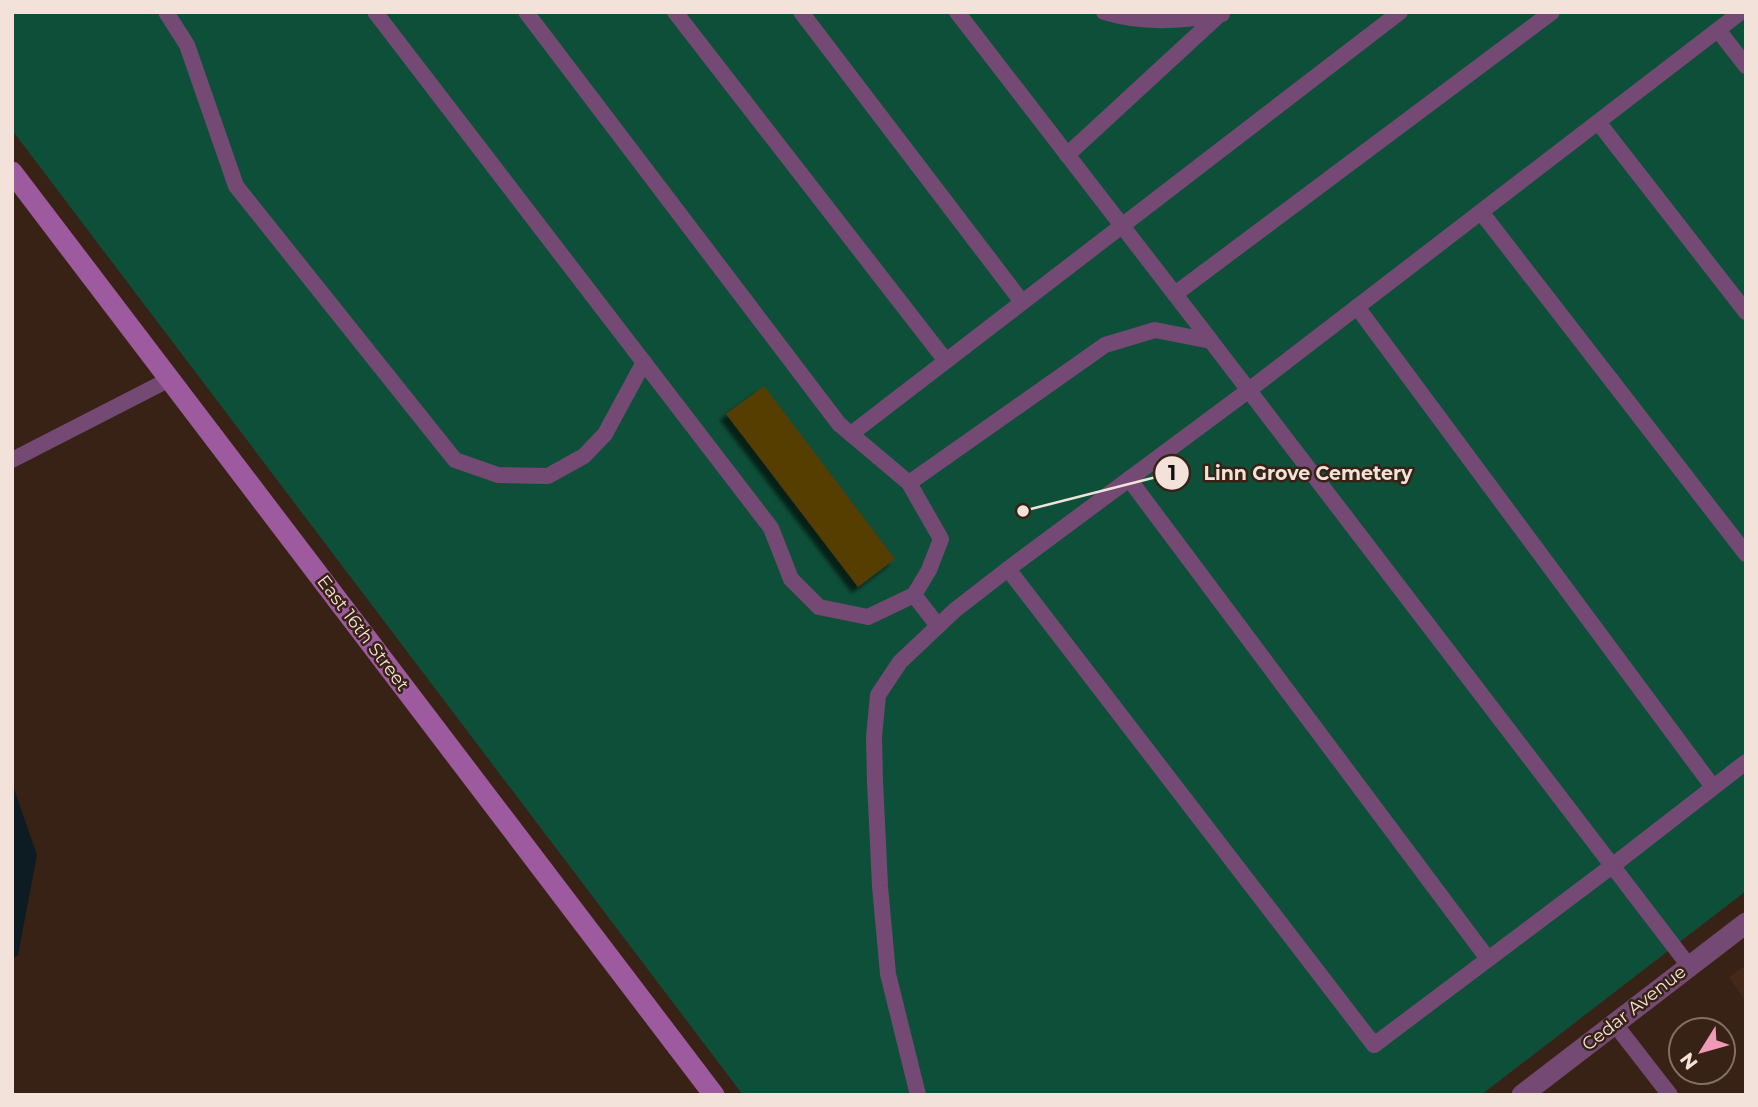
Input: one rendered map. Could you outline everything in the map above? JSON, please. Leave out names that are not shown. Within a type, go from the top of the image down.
[{"type":"street","name":"East 16th Street","points":[[12,172],[714,1095]]},
{"type":"street","name":"Cedar Avenue","points":[[1525,1094],[1746,923]]},
{"type":"lane","points":[[166,12],[187,45],[236,186],[455,460],[498,475],[548,476],[584,456],[606,435],[644,362]]},
{"type":"lane","points":[[375,12],[771,528],[790,579],[819,607],[868,617],[914,595],[929,570],[941,539],[909,483],[839,424],[526,12]]},
{"type":"lane","points":[[675,12],[946,361]]},
{"type":"lane","points":[[801,12],[1022,302]]},
{"type":"lane","points":[[957,12],[1689,966]]},
{"type":"lane","points":[[1104,12],[1115,16],[1168,20],[1223,13]]},
{"type":"lane","points":[[851,434],[1400,12]]},
{"type":"lane","points":[[1175,294],[1552,12]]},
{"type":"lane","points":[[918,1095],[888,974],[880,886],[874,737],[878,695],[900,662],[1008,569],[1248,390],[1741,12]]},
{"type":"lane","points":[[1067,155],[1223,13]]},
{"type":"lane","points":[[1718,30],[1746,66]]},
{"type":"lane","points":[[1598,122],[1746,312]]},
{"type":"lane","points":[[1481,212],[1746,554]]},
{"type":"lane","points":[[1357,307],[1713,787]]},
{"type":"lane","points":[[909,483],[1105,345],[1155,330],[1210,341]]},
{"type":"lane","points":[[12,460],[170,379]]},
{"type":"lane","points":[[1129,479],[1488,959]]},
{"type":"lane","points":[[1008,569],[1374,1045],[1746,762]]},
{"type":"lane","points":[[914,595],[939,626]]},
{"type":"lane","points":[[1614,1023],[1670,1095]]},
{"type":"shaded area","points":[[12,783],[37,855],[18,955],[12,959]]},
{"type":"shaded area","points":[[1746,965],[1746,1002],[1729,977]]},
{"type":"green space","points":[[12,12],[1746,12],[1746,891],[1481,1095],[743,1095],[12,130]]},
{"type":"building","points":[[764,386],[895,559],[858,587],[726,414]]},
{"type":"place","name":"Linn Grove Cemetery","points":[[1023,511]]}]
